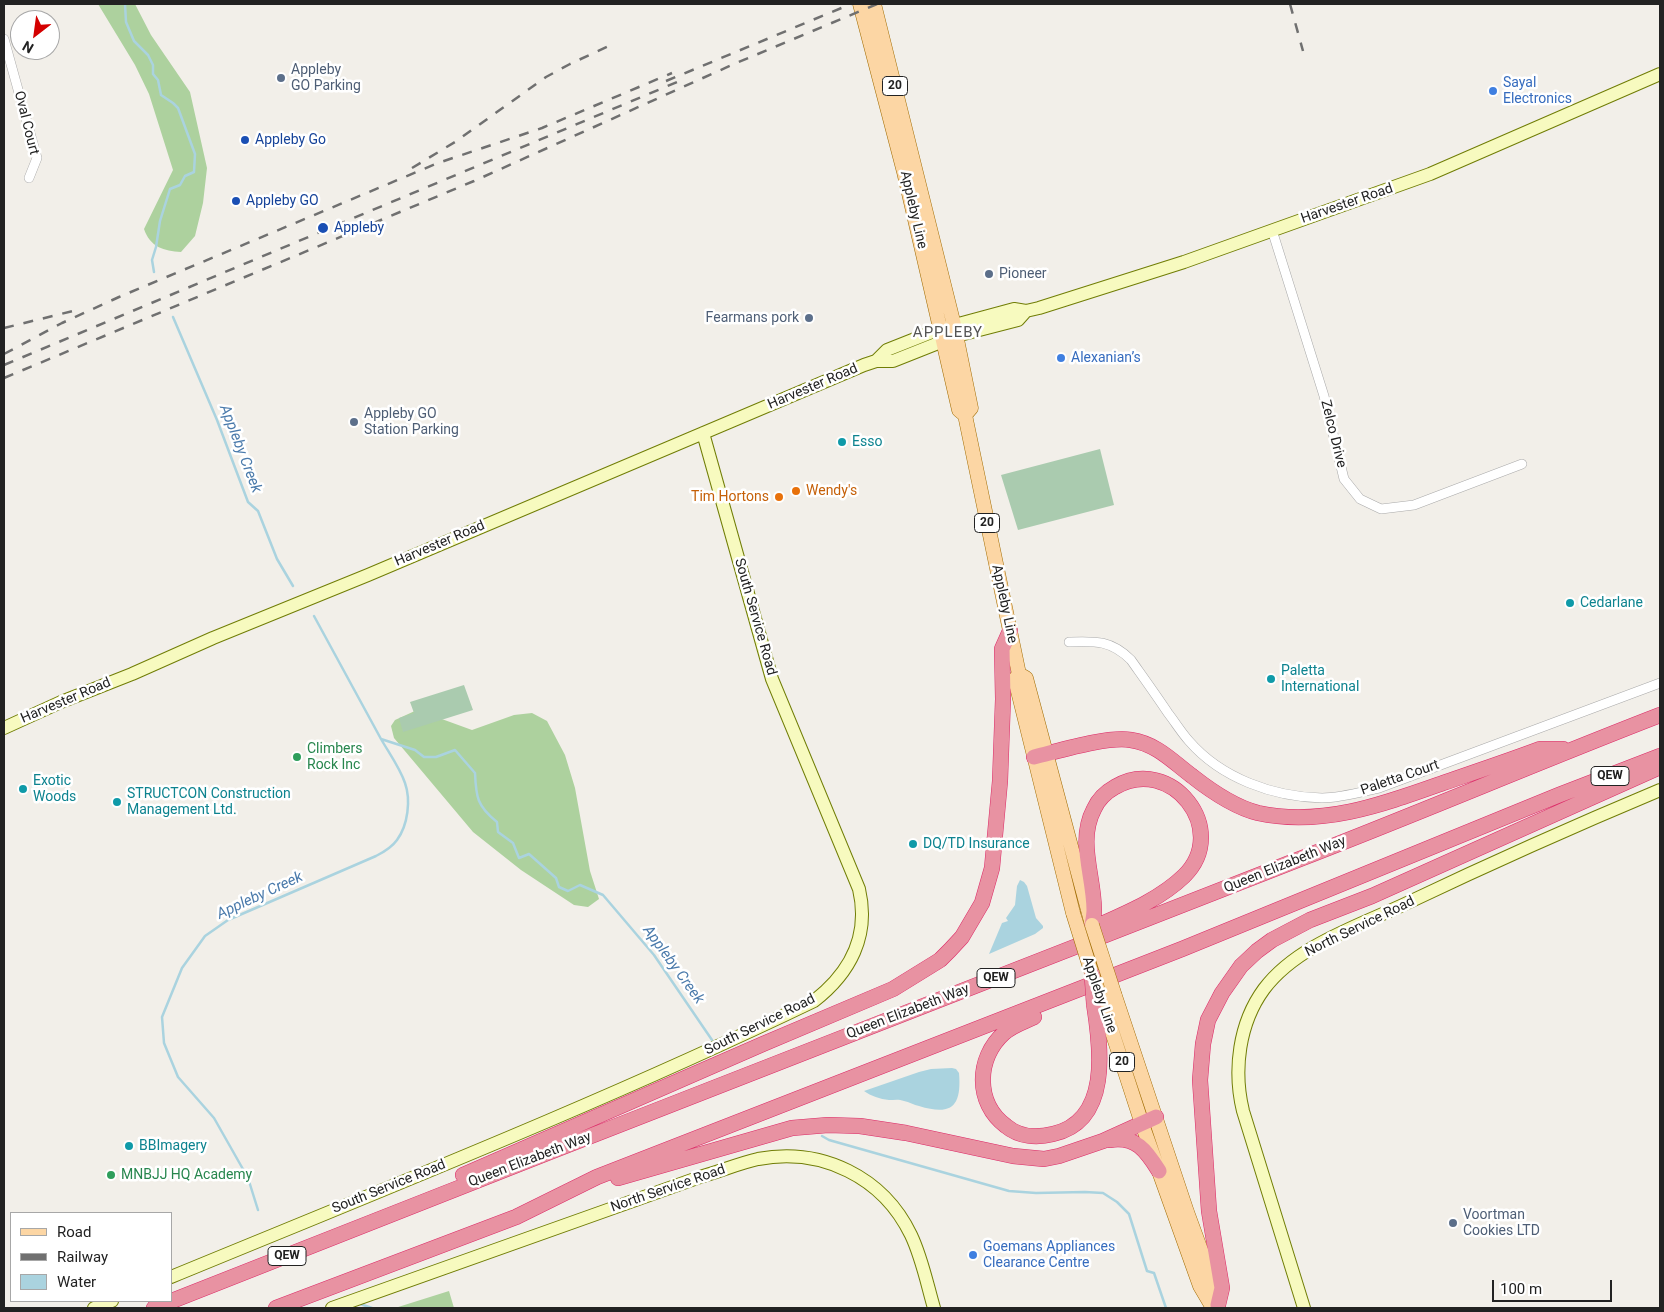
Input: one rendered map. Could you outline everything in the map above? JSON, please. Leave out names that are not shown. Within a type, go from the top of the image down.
[{"type":"highway","points":[[419,1203],[439,1186],[893,989],[940,960],[962,937],[982,903],[992,868],[1001,754],[1002,648],[1010,631]]},
{"type":"highway","name":"Queen Elizabeth Way","points":[[172,1301],[1312,855],[1660,715]]},
{"type":"highway","points":[[1040,756],[1114,740],[1137,741],[1156,748],[1216,793],[1243,807],[1283,817],[1308,818],[1329,816],[1403,797],[1540,750],[1572,749]]},
{"type":"highway","name":"QEW","points":[[276,1308],[516,1217],[596,1177],[1182,950],[1660,756]]},
{"type":"highway","points":[[1216,1307],[1222,1288],[1209,1211],[1200,1080],[1203,1044],[1208,1020],[1222,993],[1241,966],[1272,940],[1310,920],[1372,896],[1660,767]]},
{"type":"highway","points":[[994,979],[1026,959],[1141,906],[1162,894],[1186,875],[1195,863],[1198,854],[1201,829],[1196,814],[1180,792],[1168,785],[1142,779],[1121,784],[1098,801],[1088,824],[1086,841],[1090,906],[1094,911],[1092,925]]},
{"type":"highway","points":[[1092,974],[1104,1000],[1100,1072],[1096,1091],[1084,1115],[1070,1128],[1046,1136],[1024,1135],[1006,1126],[992,1111],[984,1094],[982,1075],[984,1066],[997,1040],[1014,1026],[1182,950]]},
{"type":"highway","points":[[516,1217],[597,1185],[792,1128],[828,1124],[860,1126],[906,1133],[1029,1158],[1044,1159],[1059,1156],[1103,1141],[1156,1117]]},
{"type":"highway","points":[[1103,1141],[1118,1138],[1137,1143],[1159,1171]]},
{"type":"highway","name":"Queen Elizabeth Way","points":[[154,1308],[169,1302]]},
{"type":"main road","name":"Appleby Line","points":[[860,4],[904,172],[958,410],[965,415],[1019,674],[1026,678],[1040,756],[1073,913],[1092,974]]},
{"type":"main road","name":"Appleby Line","points":[[874,4],[955,330],[971,408],[965,415]]},
{"type":"main road","name":"Appleby Line","points":[[1040,756],[1090,906]]},
{"type":"main road","name":"Appleby Line","points":[[1092,925],[1104,1000],[1142,1124],[1200,1286],[1216,1307]]},
{"type":"main road","name":"Appleby Line","points":[[1104,1000],[1156,1117],[1187,1212],[1213,1282],[1216,1307]]},
{"type":"street","name":"Oval Court","points":[[4,39],[37,158],[29,178]]},
{"type":"street","name":"Harvester Road","points":[[4,728],[213,638],[368,575],[876,361],[887,350],[955,330],[1018,320],[1026,311],[1184,262],[1430,174],[1658,75]]},
{"type":"street","points":[[1658,75],[1660,89]]},
{"type":"street","name":"Zelco Drive","points":[[1272,230],[1324,396],[1344,479],[1360,499],[1382,508],[1414,505],[1522,464]]},
{"type":"street","name":"Harvester Road","points":[[876,361],[893,361],[922,350],[941,335]]},
{"type":"street","points":[[922,350],[935,352],[946,357]]},
{"type":"street","name":"South Service Road","points":[[172,1277],[513,1136],[814,1002],[828,990],[846,967],[858,944],[862,925],[863,906],[859,889],[772,679],[704,433]]},
{"type":"street","name":"Paletta Court","points":[[1069,642],[1097,641],[1125,654],[1189,741],[1210,760],[1234,775],[1258,787],[1285,795],[1324,798],[1379,788],[1660,683]]},
{"type":"street","name":"North Service Road","points":[[1304,1308],[1238,1091],[1241,1043],[1246,1024],[1264,989],[1285,966],[1333,936],[1489,864],[1660,790]]},
{"type":"street","name":"North Service Road","points":[[332,1308],[703,1176],[757,1160],[775,1157],[795,1157],[831,1163],[849,1170],[871,1185],[884,1197],[895,1208],[912,1236],[934,1308]]},
{"type":"street","points":[[94,1308],[109,1302]]},
{"type":"green space","points":[[98,4],[135,4],[151,35],[190,92],[207,168],[203,203],[195,236],[181,252],[169,251],[158,247],[150,240],[144,229],[173,170],[149,94],[135,65]]},
{"type":"green space","points":[[1100,449],[1114,505],[1018,530],[1001,475]]},
{"type":"green space","points":[[464,685],[473,710],[403,732],[399,718],[414,713],[410,702]]},
{"type":"green space","points":[[417,710],[472,730],[514,715],[532,713],[547,721],[565,755],[575,788],[590,871],[599,899],[588,907],[574,905],[521,870],[473,832],[394,738],[391,726],[395,720]]},
{"type":"green space","points":[[449,1291],[454,1308],[395,1308]]},
{"type":"water","points":[[1020,880],[1027,886],[1036,918],[1043,928],[1035,934],[989,954],[1002,923],[1008,921],[1006,918],[1015,905],[1017,886]]},
{"type":"water","points":[[931,1069],[956,1069],[959,1073],[959,1094],[952,1106],[947,1109],[930,1109],[902,1100],[882,1099],[864,1091],[919,1072]]},
{"type":"waterway","name":"Appleby Creek","points":[[125,4],[126,22],[134,41],[148,55],[153,65],[153,74],[158,80],[161,95],[178,108],[195,154],[194,172],[185,176],[180,185],[170,189],[160,221],[152,260],[154,272]]},
{"type":"waterway","name":"Appleby Creek","points":[[173,317],[217,420],[248,502],[258,511],[277,559],[293,586]]},
{"type":"waterway","name":"Appleby Creek","points":[[314,616],[381,739],[415,750],[424,757],[436,757],[455,750],[475,773],[479,801],[485,811],[497,822],[498,832],[513,843],[519,858],[529,854],[556,878],[559,887],[568,891],[580,885],[603,895],[654,955],[712,1040]]},
{"type":"waterway","name":"Appleby Creek","points":[[258,1210],[248,1178],[214,1118],[178,1077],[164,1043],[162,1017],[182,968],[205,936],[228,920],[376,856],[388,849],[397,840],[406,820],[407,790],[400,772],[381,739]]},
{"type":"waterway","name":"Appleby Creek","points":[[822,1136],[829,1140],[1009,1191],[1103,1193],[1117,1202],[1129,1214],[1147,1271],[1154,1273],[1166,1308]]},
{"type":"waterway","name":"Appleby Creek","points":[[360,1304],[372,1308]]},
{"type":"railway","points":[[666,81],[851,4]]},
{"type":"railway","points":[[4,378],[474,181],[734,64],[877,4]]},
{"type":"railway","points":[[1290,4],[1303,51]]},
{"type":"railway","points":[[412,168],[455,142],[546,77],[615,43]]},
{"type":"railway","points":[[4,354],[62,323],[119,297],[438,163],[542,128],[672,73]]},
{"type":"railway","points":[[4,365],[677,82]]},
{"type":"railway","points":[[4,328],[81,309]]},
{"type":"place","name":"Appleby GO Parking","points":[[281,78]]},
{"type":"place","name":"Sayal Electronics","points":[[1493,91]]},
{"type":"place","name":"Appleby Go","points":[[245,140]]},
{"type":"place","name":"Appleby GO","points":[[236,201]]},
{"type":"place","name":"Appleby","points":[[323,228]]},
{"type":"place","name":"Pioneer","points":[[989,274]]},
{"type":"place","name":"Fearmans pork","points":[[809,318]]},
{"type":"place","name":"Alexanian’s","points":[[1061,358]]},
{"type":"place","name":"Appleby GO Station Parking","points":[[354,422]]},
{"type":"place","name":"Esso","points":[[842,442]]},
{"type":"place","name":"Wendy's","points":[[796,491]]},
{"type":"place","name":"Tim Hortons","points":[[779,497]]},
{"type":"place","name":"Cedarlane","points":[[1570,603]]},
{"type":"place","name":"Paletta International","points":[[1271,679]]},
{"type":"place","name":"Climbers Rock Inc","points":[[297,757]]},
{"type":"place","name":"Exotic Woods","points":[[23,789]]},
{"type":"place","name":"STRUCTCON Construction Management Ltd.","points":[[117,802]]},
{"type":"place","name":"DQ/TD Insurance","points":[[913,844]]},
{"type":"place","name":"BBImagery","points":[[129,1146]]},
{"type":"place","name":"MNBJJ HQ Academy","points":[[111,1175]]},
{"type":"place","name":"Voortman Cookies LTD","points":[[1453,1223]]},
{"type":"place","name":"Goemans Appliances Clearance Centre","points":[[973,1255]]},
{"type":"district","name":"APPLEBY","points":[[948,333]]}]
